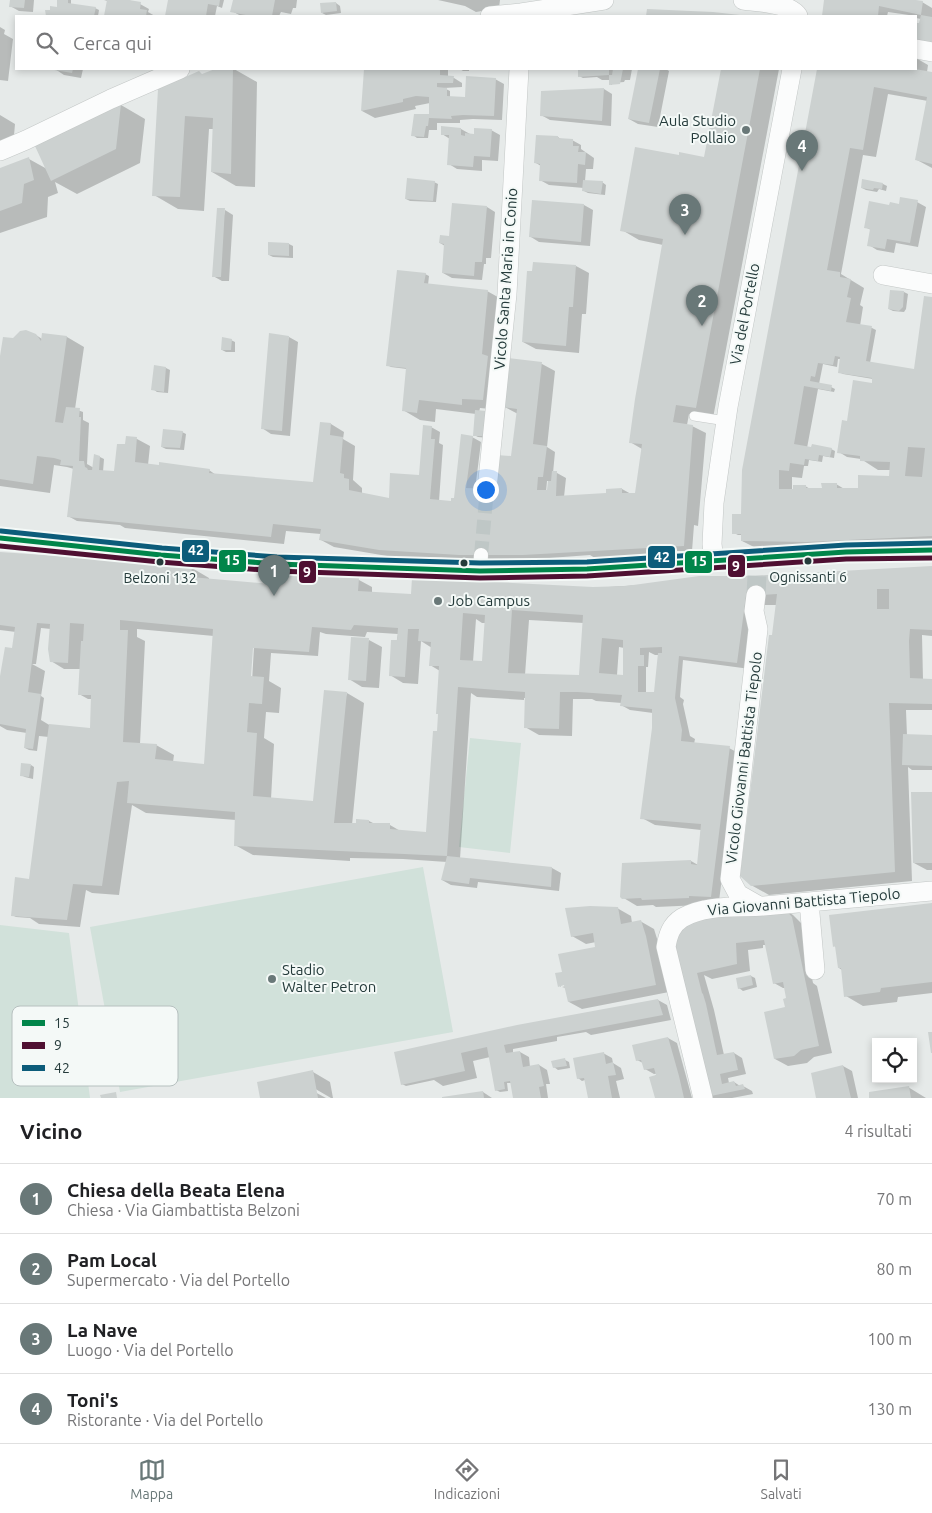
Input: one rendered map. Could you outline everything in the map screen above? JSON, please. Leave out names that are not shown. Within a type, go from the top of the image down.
[{"type":"street","points":[[495,15],[604,0]]},
{"type":"street","points":[[751,1],[800,10]]},
{"type":"street","points":[[917,49],[932,52]]},
{"type":"street","points":[[0,151],[178,70]]},
{"type":"street","name":"Vicolo Santa Maria in Conio","points":[[487,489],[507,294],[519,70]]},
{"type":"street","name":"Via del Portello","points":[[714,561],[712,544],[714,503],[726,421],[792,70]]},
{"type":"street","points":[[883,276],[932,284]]},
{"type":"street","points":[[0,538],[161,555],[277,564],[480,563],[587,568],[714,561],[757,567],[779,557],[846,552],[932,550]]},
{"type":"street","name":"Vicolo Giovanni Battista Tiepolo","points":[[756,595],[754,611],[758,629],[730,879],[738,894],[759,906]]},
{"type":"street","name":"Via Giovanni Battista Tiepolo","points":[[702,1098],[666,947],[671,930],[676,922],[715,908],[809,902],[932,890]]},
{"type":"street","points":[[809,902],[815,970]]},
{"type":"lane","points":[[694,416],[726,421]]},
{"type":"shaded area","points":[[470,738],[521,743],[510,853],[459,847]]},
{"type":"shaded area","name":"Stadio Walter Petron","points":[[423,867],[453,1032],[178,1082],[178,1006],[104,1006],[90,927]]},
{"type":"shaded area","points":[[0,925],[69,933],[78,1006],[12,1006],[12,1086],[88,1086],[90,1098],[0,1098]]},
{"type":"shaded area","name":"Stadio Walter Petron","points":[[119,1086],[153,1086],[120,1092]]},
{"type":"building","points":[[10,0],[25,0],[24,8],[9,7]]},
{"type":"building","points":[[57,0],[68,0],[68,3],[96,7],[94,15],[46,15],[45,10],[50,10],[50,6],[57,7]]},
{"type":"building","points":[[107,0],[141,2],[140,9],[147,10],[146,15],[104,15]]},
{"type":"building","points":[[168,0],[220,0],[219,6],[208,4],[206,15],[165,15]]},
{"type":"building","points":[[233,0],[275,0],[272,15],[246,15],[230,12]]},
{"type":"building","points":[[824,0],[923,1],[921,15],[879,6],[878,15],[822,15]]},
{"type":"building","points":[[336,2],[337,11],[321,13],[320,3]]},
{"type":"building","points":[[647,9],[740,15],[646,15]]},
{"type":"building","points":[[921,15],[932,17],[932,43],[917,39],[917,23],[919,23]]},
{"type":"building","points":[[917,69],[932,72],[932,164],[915,160],[927,97],[874,87],[863,150],[850,148],[827,270],[840,272],[840,277],[851,279],[847,297],[851,298],[846,322],[872,326],[866,361],[914,369],[924,296],[932,297],[932,536],[806,542],[741,541],[741,534],[732,534],[732,514],[741,514],[742,470],[817,70]],"holes":[[[835,356],[840,357],[838,373],[872,378],[872,383],[853,380],[847,421],[842,420],[837,453],[860,456],[860,461],[890,462],[889,476],[858,475],[858,488],[837,488],[837,483],[821,483],[822,488],[806,488],[806,485],[793,485],[793,489],[779,489],[779,470],[789,471],[790,463],[804,465],[805,459],[818,461],[819,455],[830,457],[832,448],[812,444],[811,447],[794,444],[804,386],[831,391],[832,385],[810,381],[811,376],[815,377],[818,363],[833,365]],[[908,447],[925,448],[922,477],[905,476]]]},
{"type":"building","points":[[54,70],[73,70],[72,73]]},
{"type":"building","points":[[212,70],[233,70],[231,174],[211,172],[213,118],[185,116],[180,197],[152,196],[158,89],[199,71],[202,74]]},
{"type":"building","points":[[364,70],[440,70],[440,75],[454,76],[453,83],[437,83],[437,87],[447,88],[447,96],[465,97],[466,76],[496,78],[494,116],[463,115],[451,116],[452,119],[429,118],[424,137],[411,136],[414,114],[429,114],[429,97],[416,96],[403,99],[403,102],[361,111]]},
{"type":"building","points":[[578,70],[609,70],[609,75],[578,77]]},
{"type":"building","points":[[613,70],[623,70],[620,84],[609,85],[609,75],[612,75]]},
{"type":"building","points":[[638,70],[660,70],[649,123],[628,119]]},
{"type":"building","points":[[721,70],[760,70],[696,408],[676,405],[673,422],[693,425],[684,546],[523,555],[459,555],[379,550],[319,540],[321,529],[273,524],[271,537],[67,517],[73,466],[60,465],[61,460],[54,458],[37,456],[33,484],[0,479],[0,356],[3,337],[13,338],[20,331],[26,330],[36,334],[41,341],[42,333],[67,336],[55,422],[63,423],[66,407],[80,408],[79,461],[84,461],[85,467],[88,470],[92,470],[94,454],[100,456],[99,470],[114,471],[117,444],[125,444],[126,436],[137,437],[135,462],[159,465],[159,462],[210,469],[209,473],[313,482],[320,422],[331,423],[330,435],[343,437],[340,473],[344,474],[344,478],[349,479],[349,490],[389,498],[390,473],[419,475],[423,425],[432,426],[431,439],[435,439],[430,499],[451,501],[451,498],[454,498],[461,434],[473,436],[466,488],[492,489],[496,455],[511,456],[517,409],[502,407],[507,358],[542,362],[533,444],[547,446],[543,477],[538,477],[537,490],[547,490],[548,481],[551,481],[552,471],[557,471],[556,496],[606,493],[606,489],[622,488],[622,493],[635,493],[642,444],[629,443],[663,239],[620,231],[635,147],[679,155],[679,152],[704,157]]},
{"type":"building","points":[[604,88],[602,121],[540,116],[541,91]]},
{"type":"building","points":[[121,104],[116,149],[51,181],[35,146]]},
{"type":"building","points":[[441,126],[461,128],[461,135],[465,136],[465,133],[474,134],[474,128],[492,129],[490,157],[474,156],[473,167],[447,165],[449,135],[441,135]]},
{"type":"building","points":[[536,135],[573,139],[573,146],[579,146],[578,152],[586,152],[585,165],[578,164],[577,183],[539,181],[540,164],[534,163]]},
{"type":"building","points":[[29,157],[34,180],[24,184],[22,203],[0,211],[0,168]]},
{"type":"building","points":[[407,178],[435,181],[433,201],[405,199]]},
{"type":"building","points":[[862,179],[883,183],[882,189],[861,188]]},
{"type":"building","points":[[583,180],[603,181],[601,194],[582,191]]},
{"type":"building","points":[[900,197],[918,200],[910,243],[887,239],[885,249],[867,246],[870,229],[864,228],[869,201],[889,205],[890,202],[899,204]]},
{"type":"building","points":[[532,200],[584,204],[581,242],[529,237]]},
{"type":"building","points":[[452,203],[487,206],[482,262],[475,262],[474,276],[442,273],[444,244],[439,243],[440,235],[449,236]]},
{"type":"building","points":[[217,208],[225,208],[221,277],[212,277]]},
{"type":"building","points":[[268,242],[289,243],[289,256],[268,255]]},
{"type":"building","points":[[533,262],[576,265],[573,307],[569,307],[566,346],[522,342],[527,271],[532,271]]},
{"type":"building","points":[[397,270],[426,273],[424,283],[488,290],[482,354],[488,356],[483,400],[462,399],[462,405],[419,400],[417,413],[402,411],[406,368],[386,366]]},
{"type":"building","points":[[890,290],[904,291],[903,307],[899,311],[888,309]]},
{"type":"building","points":[[269,333],[289,336],[282,431],[261,429]]},
{"type":"building","points":[[222,337],[232,339],[231,350],[221,350]]},
{"type":"building","points":[[154,365],[166,367],[164,392],[151,390]]},
{"type":"building","points":[[475,410],[487,411],[485,436],[473,436]]},
{"type":"building","points":[[163,429],[183,431],[180,448],[161,447]]},
{"type":"building","points":[[0,552],[192,567],[191,577],[282,585],[283,574],[359,578],[358,591],[411,594],[412,578],[593,587],[626,586],[699,576],[747,576],[932,566],[932,630],[910,629],[909,641],[910,678],[932,679],[932,704],[889,703],[895,872],[751,886],[740,876],[769,635],[772,635],[777,594],[746,596],[737,663],[679,656],[675,698],[682,730],[681,741],[730,746],[711,897],[689,896],[689,898],[642,900],[641,898],[622,899],[620,897],[622,863],[691,860],[691,864],[697,865],[701,824],[640,819],[652,728],[652,709],[620,706],[622,695],[560,692],[559,729],[524,728],[525,692],[458,687],[447,856],[234,846],[235,812],[127,803],[129,781],[117,782],[102,886],[73,884],[67,920],[11,916],[15,877],[29,879],[49,724],[90,728],[91,695],[78,695],[81,641],[83,641],[84,624],[70,623],[68,663],[50,662],[48,649],[50,624],[37,623],[28,692],[41,694],[33,749],[24,748],[26,729],[0,724],[0,676],[5,647],[12,648],[15,627],[0,625]],"holes":[[[877,589],[889,589],[889,609],[877,609]],[[512,610],[583,615],[579,675],[508,673]],[[463,613],[485,615],[482,661],[460,660]],[[120,620],[213,629],[204,764],[155,759],[157,744],[123,742],[128,630],[120,630]],[[354,625],[398,628],[397,640],[391,640],[389,676],[405,677],[408,629],[419,629],[418,641],[431,642],[429,666],[439,666],[436,714],[438,714],[437,731],[433,731],[426,832],[390,829],[390,823],[369,823],[369,820],[356,819],[356,823],[334,823],[347,692],[324,690],[313,801],[253,796],[257,733],[247,732],[249,703],[262,704],[264,677],[251,676],[253,648],[309,652],[312,627],[351,630]],[[602,638],[623,640],[623,675],[599,673]],[[662,647],[662,653],[658,653],[654,692],[638,692],[638,666],[644,666],[644,655],[640,655],[640,648]]]},
{"type":"building","points":[[351,637],[369,638],[366,681],[348,680]]},
{"type":"building","points":[[903,734],[932,735],[932,766],[902,765]]},
{"type":"building","points":[[21,763],[31,764],[29,777],[20,776]]},
{"type":"building","points":[[911,792],[932,792],[932,863],[913,863]]},
{"type":"building","points":[[447,856],[552,867],[551,887],[470,878],[469,884],[441,880]]},
{"type":"building","points":[[932,903],[932,982],[881,988],[880,992],[844,997],[841,968],[838,968],[835,946],[833,947],[829,915]]},
{"type":"building","points":[[590,906],[618,907],[621,924],[641,920],[656,985],[568,1002],[564,985],[558,987],[555,973],[562,972],[558,954],[595,947],[593,933],[571,937],[565,908]]},
{"type":"building","points":[[784,908],[792,917],[819,1046],[801,1050],[794,1056],[774,1059],[764,1012],[785,1007],[783,999],[786,998],[783,982],[773,984],[764,940],[736,943],[737,964],[697,973],[717,1055],[734,1052],[738,1070],[720,1074],[722,1084],[734,1081],[736,1086],[743,1084],[745,1089],[706,1097],[672,947],[685,925],[708,913]]},
{"type":"building","points":[[751,975],[753,985],[738,989],[736,978]]},
{"type":"building","points":[[658,999],[663,1015],[504,1045],[506,1053],[520,1051],[523,1067],[539,1064],[544,1086],[539,1087],[541,1098],[513,1098],[510,1081],[504,1082],[505,1089],[495,1091],[487,1047],[461,1053],[465,1071],[401,1085],[394,1052],[517,1025]]},
{"type":"building","points":[[928,1032],[932,1032],[932,1053],[931,1053]]},
{"type":"building","points":[[668,1037],[684,1098],[655,1098],[649,1077],[656,1075],[654,1068],[644,1070],[641,1060],[636,1061],[632,1045]]},
{"type":"building","points":[[604,1052],[606,1064],[613,1062],[616,1075],[608,1076],[612,1098],[588,1098],[584,1078],[577,1079],[573,1058]]},
{"type":"building","points":[[565,1058],[567,1066],[553,1068],[551,1061]]},
{"type":"building","points":[[843,1065],[851,1098],[816,1098],[811,1073]]},
{"type":"building","points":[[313,1070],[318,1098],[260,1098],[257,1082]]},
{"type":"building","points":[[909,1086],[911,1098],[869,1098],[869,1092]]},
{"type":"building","points":[[483,1091],[484,1098],[442,1098],[442,1097]]},
{"type":"building","points":[[116,1092],[117,1098],[101,1098],[100,1095]]},
{"type":"tunnel","points":[[481,555],[487,489]]},
{"type":"tunnel","points":[[756,595],[757,576]]},
{"type":"transit line","name":"42","points":[[1,531],[162,548],[277,557],[480,563],[587,562],[846,545],[932,543]]},
{"type":"transit line","name":"15","points":[[0,538],[161,555],[277,564],[480,571],[587,569],[846,552],[932,550]]},
{"type":"transit line","name":"9","points":[[0,546],[160,562],[276,571],[480,578],[587,576],[846,559],[932,558]]},
{"type":"place","name":"Aula Studio Pollaio","points":[[746,130]]},
{"type":"place","name":"Toni's","points":[[802,171]]},
{"type":"place","name":"La Nave","points":[[685,235]]},
{"type":"place","name":"Pam Local","points":[[702,326]]},
{"type":"place","name":"Ognissanti 6","points":[[808,561]]},
{"type":"place","name":"Belzoni 132","points":[[160,562]]},
{"type":"place","name":"Chiesa della Beata Elena","points":[[274,596]]},
{"type":"place","name":"Job Campus","points":[[438,601]]},
{"type":"place","name":"Stadio Walter Petron","points":[[272,979]]}]
